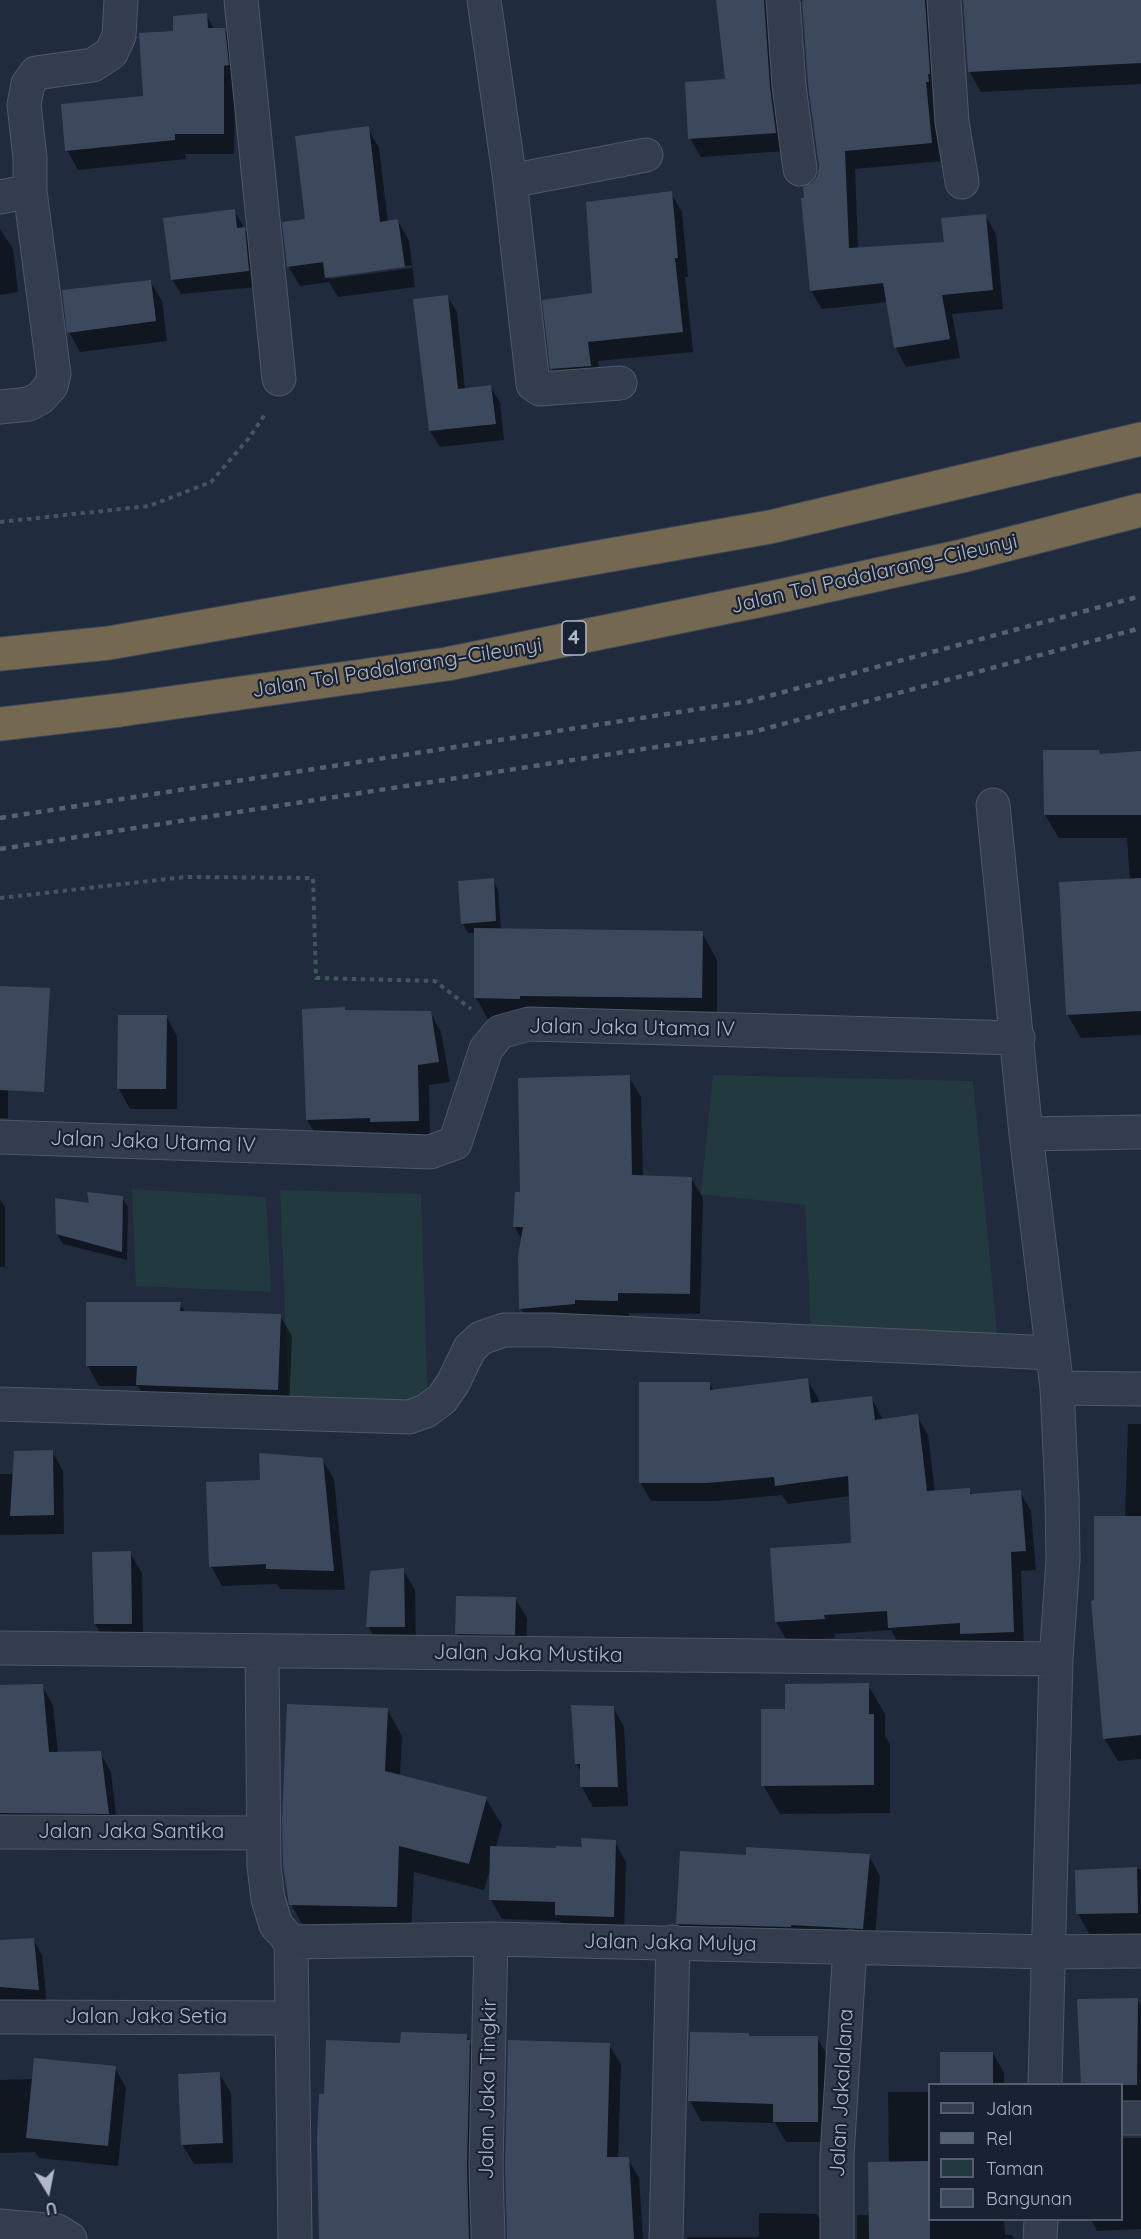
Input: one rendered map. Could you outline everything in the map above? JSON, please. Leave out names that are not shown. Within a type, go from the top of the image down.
[{"type":"highway","points":[[0,654],[121,640],[770,527],[1141,439]]},
{"type":"highway","name":"Jalan Tol Padalarang–Cileunyi","points":[[0,724],[120,710],[447,664],[771,598],[951,558],[1141,510]]},
{"type":"street","points":[[0,407],[30,404],[40,398],[51,386],[54,374],[15,194],[30,158],[24,105],[28,84],[36,74],[93,65],[111,53],[119,36],[121,0]]},
{"type":"street","points":[[241,0],[279,379]]},
{"type":"street","points":[[484,0],[510,181],[533,384],[540,389],[620,383]]},
{"type":"street","points":[[783,0],[789,86],[800,169]]},
{"type":"street","points":[[944,0],[952,122],[962,182]]},
{"type":"street","points":[[510,181],[646,154]]},
{"type":"street","points":[[993,805],[1026,1134],[1057,1388],[1063,1560],[1056,1659],[1045,2083]]},
{"type":"street","name":"Jalan Jaka Utama IV","points":[[0,1137],[430,1152],[455,1143],[486,1049],[500,1032],[529,1024],[1018,1038]]},
{"type":"street","points":[[1026,1134],[1141,1132]]},
{"type":"street","points":[[0,1404],[409,1417],[426,1411],[442,1400],[470,1348],[481,1338],[504,1330],[551,1330],[1053,1353]]},
{"type":"street","points":[[1057,1388],[1141,1389]]},
{"type":"street","name":"Jalan Jaka Mustika","points":[[0,1648],[1056,1659]]},
{"type":"street","points":[[262,1651],[262,1833],[268,1899],[276,1925],[291,1941],[295,2239]]},
{"type":"street","name":"Jalan Jaka Santika","points":[[0,1832],[262,1833]]},
{"type":"street","name":"Jalan Jaka Mulya","points":[[291,1941],[491,1939],[1049,1952],[1141,1952]]},
{"type":"street","name":"Jalan Jaka Tingkir","points":[[488,2239],[486,2167],[491,1939]]},
{"type":"street","points":[[666,2239],[673,1942]]},
{"type":"street","name":"Jalan Jakalalana","points":[[837,2239],[837,2156],[850,1947]]},
{"type":"street","name":"Jalan Jaka Setia","points":[[0,2017],[292,2018]]},
{"type":"street","points":[[1123,2118],[1141,2118]]},
{"type":"street","points":[[1040,2239],[1041,2221]]},
{"type":"street","points":[[0,2226],[63,2235]]},
{"type":"path","points":[[0,522],[149,506],[211,482],[249,438],[269,409],[279,379]]},
{"type":"path","points":[[0,898],[185,877],[313,878],[316,978],[435,981],[500,1032]]},
{"type":"green space","points":[[713,1075],[973,1081],[998,1344],[811,1332],[805,1205],[701,1194]]},
{"type":"green space","points":[[132,1189],[266,1197],[271,1292],[136,1286]]},
{"type":"green space","points":[[280,1190],[421,1194],[428,1407],[289,1405]]},
{"type":"building","points":[[716,0],[764,0],[770,87],[776,133],[688,139],[685,82],[725,79]]},
{"type":"building","points":[[802,0],[925,0],[930,74],[928,74],[929,82],[926,82],[932,143],[845,151],[849,248],[944,242],[941,218],[986,214],[993,290],[942,295],[950,339],[894,348],[883,283],[810,291],[801,198],[804,198],[803,187],[812,183],[817,177],[819,167],[808,84]]},
{"type":"building","points":[[963,0],[1141,0],[1141,63],[968,72]]},
{"type":"building","points":[[207,13],[208,28],[225,28],[229,65],[224,66],[224,134],[175,134],[175,140],[65,151],[61,104],[143,96],[139,33],[173,31],[173,16]]},
{"type":"building","points":[[369,126],[380,222],[398,219],[405,267],[325,278],[323,262],[287,267],[282,222],[305,219],[295,136]]},
{"type":"building","points":[[672,191],[678,258],[675,258],[683,332],[588,342],[591,366],[550,369],[542,300],[592,293],[586,202]]},
{"type":"building","points":[[235,209],[237,228],[245,227],[249,271],[171,280],[163,218]]},
{"type":"building","points":[[151,280],[156,321],[67,333],[62,290]]},
{"type":"building","points":[[448,295],[458,389],[491,385],[496,424],[429,431],[413,299]]},
{"type":"building","points":[[1043,750],[1099,750],[1100,754],[1141,751],[1141,815],[1044,815]]},
{"type":"building","points":[[494,878],[496,921],[461,924],[458,881]]},
{"type":"building","points":[[1141,878],[1141,1011],[1066,1015],[1059,882]]},
{"type":"building","points":[[474,928],[703,931],[702,998],[520,996],[520,999],[474,998]]},
{"type":"building","points":[[0,986],[50,988],[44,1092],[0,1090]]},
{"type":"building","points":[[345,1007],[345,1010],[431,1011],[439,1062],[418,1065],[419,1121],[370,1122],[370,1118],[306,1120],[302,1009]]},
{"type":"building","points":[[118,1015],[167,1015],[166,1089],[117,1089]]},
{"type":"building","points":[[630,1075],[632,1175],[692,1177],[690,1294],[618,1293],[618,1301],[575,1300],[575,1304],[519,1309],[518,1256],[523,1227],[513,1227],[515,1192],[520,1192],[518,1078]]},
{"type":"building","points":[[87,1192],[123,1196],[122,1252],[56,1234],[55,1198],[89,1203]]},
{"type":"building","points":[[86,1302],[181,1302],[180,1311],[281,1314],[278,1390],[136,1385],[137,1366],[86,1366]]},
{"type":"building","points":[[808,1378],[811,1403],[872,1396],[875,1420],[918,1414],[927,1491],[970,1488],[970,1494],[1021,1490],[1026,1551],[1011,1552],[1014,1632],[960,1634],[960,1623],[888,1628],[887,1611],[824,1615],[825,1619],[775,1622],[770,1548],[851,1543],[848,1476],[775,1486],[774,1477],[707,1483],[639,1483],[639,1382],[710,1382],[710,1390]]},
{"type":"building","points":[[53,1450],[54,1515],[10,1516],[14,1451]]},
{"type":"building","points":[[259,1453],[323,1458],[334,1571],[266,1569],[266,1564],[209,1567],[206,1482],[260,1480]]},
{"type":"building","points":[[1094,1516],[1141,1516],[1141,1735],[1103,1739],[1091,1601],[1094,1600]]},
{"type":"building","points":[[131,1551],[132,1624],[94,1624],[92,1552]]},
{"type":"building","points":[[404,1568],[405,1627],[366,1627],[370,1571]]},
{"type":"building","points":[[456,1596],[516,1597],[515,1635],[455,1634]]},
{"type":"building","points":[[869,1683],[869,1714],[874,1714],[874,1785],[761,1786],[761,1709],[785,1709],[785,1684]]},
{"type":"building","points":[[43,1684],[49,1752],[101,1751],[109,1814],[0,1813],[0,1685]]},
{"type":"building","points":[[287,1704],[388,1708],[385,1771],[487,1797],[469,1864],[399,1846],[397,1907],[289,1905],[283,1865],[282,1820]]},
{"type":"building","points":[[571,1705],[614,1706],[618,1787],[580,1787],[580,1764],[575,1764]]},
{"type":"building","points":[[581,1838],[616,1840],[614,1917],[555,1915],[555,1902],[489,1900],[490,1846],[582,1847]]},
{"type":"building","points":[[746,1847],[870,1854],[863,1929],[791,1925],[791,1927],[676,1924],[680,1851],[746,1855]]},
{"type":"building","points":[[1137,1867],[1138,1913],[1076,1914],[1075,1870]]},
{"type":"building","points":[[34,1938],[39,1990],[0,1987],[0,1940]]},
{"type":"building","points":[[1138,1998],[1137,2085],[1081,2083],[1077,1999]]},
{"type":"building","points":[[401,2032],[467,2034],[467,2040],[470,2040],[467,2167],[469,2239],[319,2239],[317,2140],[319,2094],[324,2094],[326,2040],[400,2043]]},
{"type":"building","points":[[690,2032],[749,2033],[749,2036],[818,2036],[818,2122],[773,2122],[773,2104],[688,2101]]},
{"type":"building","points":[[508,2040],[610,2043],[607,2157],[629,2157],[634,2239],[507,2239],[505,2167]]},
{"type":"building","points":[[940,2052],[993,2052],[993,2083],[940,2083]]},
{"type":"building","points":[[34,2058],[116,2066],[108,2146],[26,2138]]},
{"type":"building","points":[[220,2072],[223,2143],[181,2145],[178,2074]]},
{"type":"building","points":[[928,2161],[930,2239],[869,2239],[868,2162]]},
{"type":"railway","points":[[0,818],[750,701],[1141,596]]},
{"type":"railway","points":[[0,849],[753,732],[1141,628]]}]
